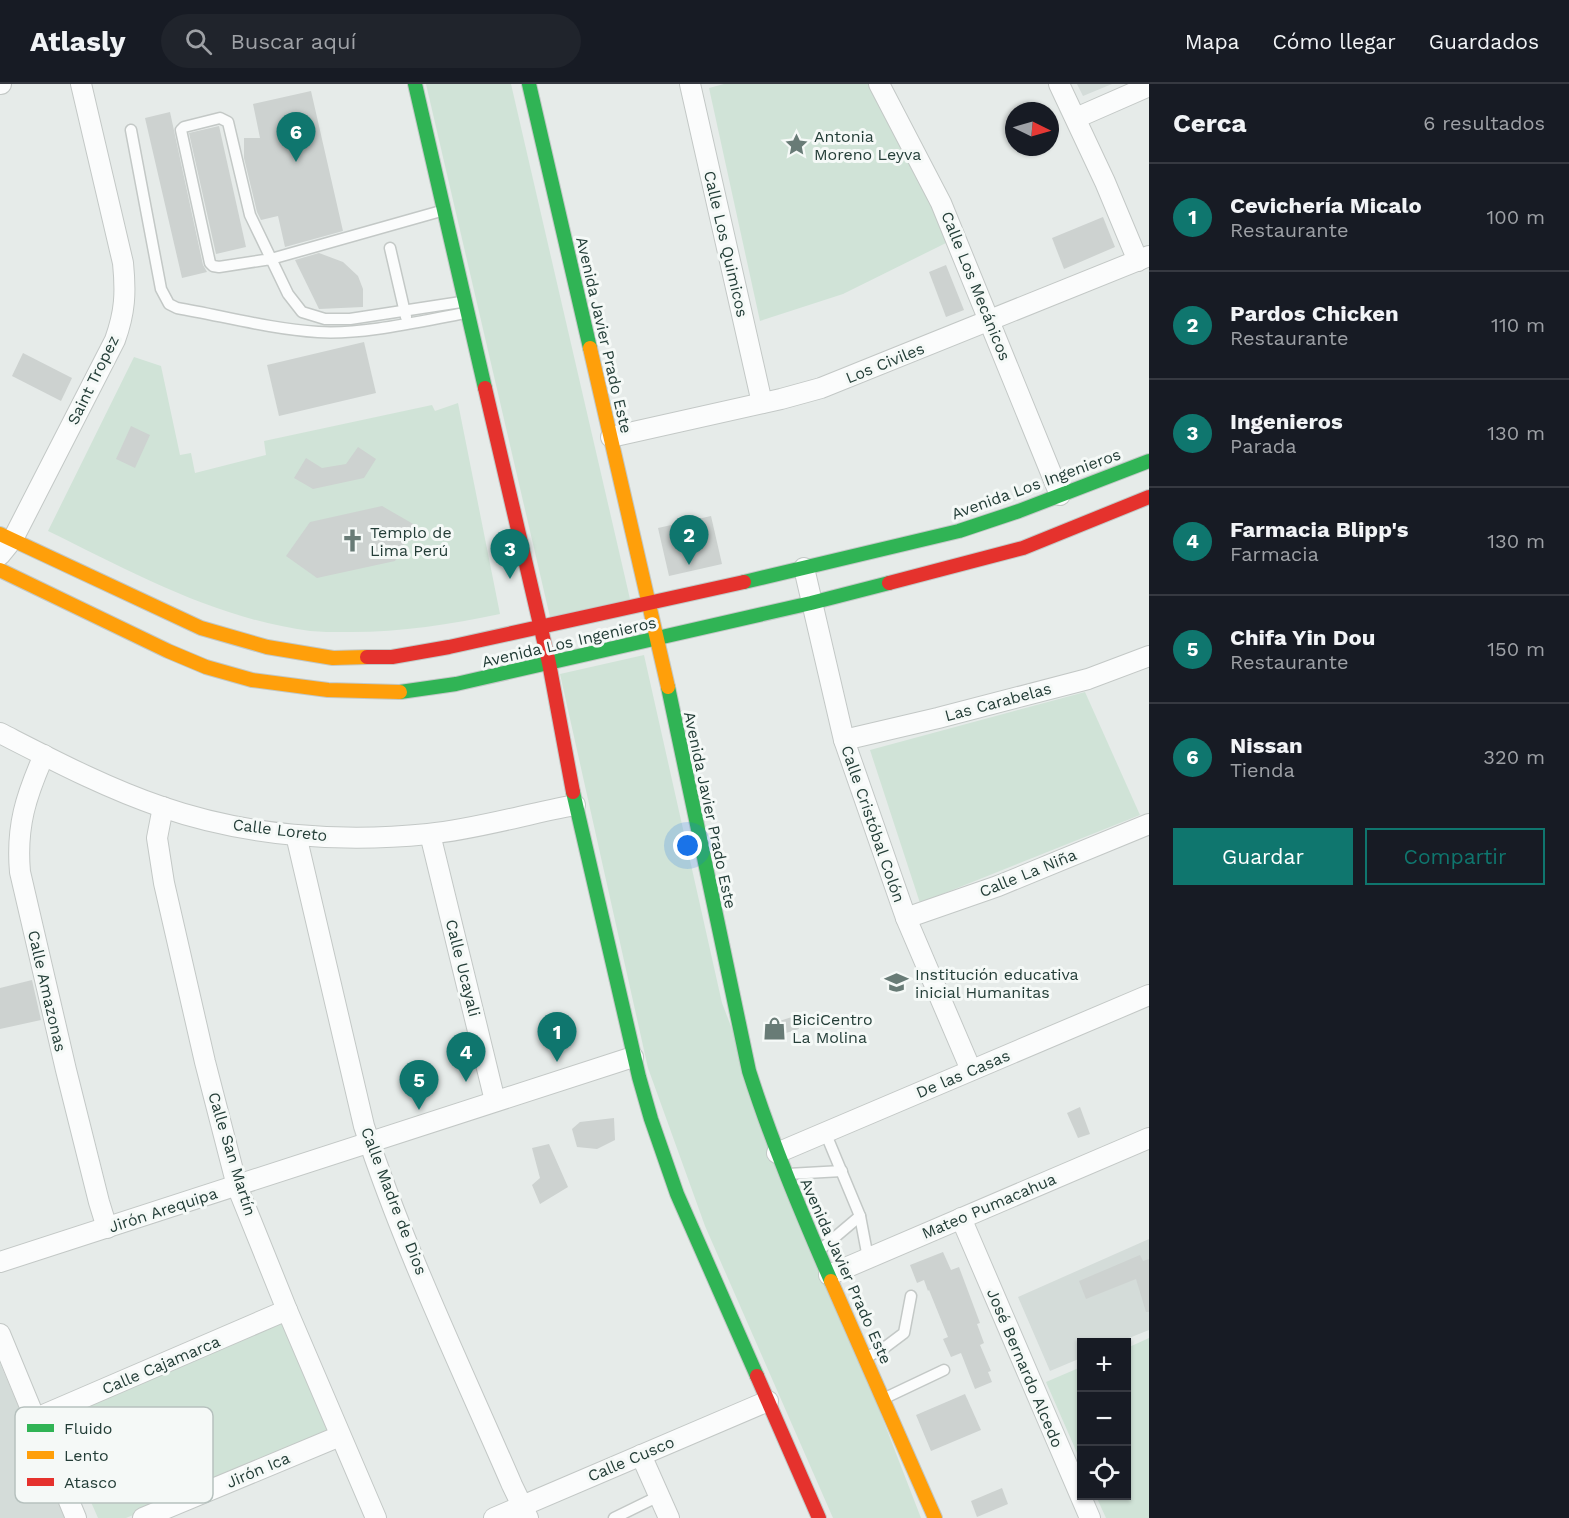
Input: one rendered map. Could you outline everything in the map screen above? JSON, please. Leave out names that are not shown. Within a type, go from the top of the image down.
[{"type":"main road","points":[[415,84],[549,663],[575,805],[633,1056],[651,1119],[677,1194],[819,1518]]},
{"type":"main road","name":"Avenida Javier Prado Este","points":[[529,84],[650,603],[742,1046],[756,1096],[785,1175],[935,1518]]},
{"type":"main road","name":"Avenida Los Ingenieros","points":[[7,536],[201,628],[267,647],[333,658],[392,657],[541,628],[979,525],[1149,461]]},
{"type":"main road","name":"Avenida Los Ingenieros","points":[[0,570],[206,667],[252,680],[328,690],[392,693],[456,684],[657,639],[812,603],[976,561],[1023,548],[1149,497]]},
{"type":"street","name":"Saint Tropez","points":[[0,555],[7,536],[115,340],[123,316],[126,290],[123,263],[81,84]]},
{"type":"street","name":"Calle Los Quimicos","points":[[690,84],[762,403]]},
{"type":"street","name":"Calle Los Mecánicos","points":[[879,84],[941,203],[1060,495]]},
{"type":"street","points":[[1059,84],[1144,259]]},
{"type":"street","points":[[1076,118],[1149,86]]},
{"type":"street","name":"Los Civiles","points":[[611,437],[821,388],[1144,259]]},
{"type":"street","name":"Calle Cristóbal Colón","points":[[804,568],[844,740],[906,918],[971,1070]]},
{"type":"street","name":"Las Carabelas","points":[[844,740],[1088,679],[1149,656]]},
{"type":"street","name":"Calle Loreto","points":[[0,733],[109,786],[163,807],[219,822],[296,835],[367,838],[430,834],[460,830],[575,805]]},
{"type":"street","name":"Calle Amazonas","points":[[44,755],[23,808],[19,838],[20,872],[66,1070],[107,1228]]},
{"type":"street","name":"Calle San Martín","points":[[163,807],[158,824],[158,852],[205,1062],[237,1186],[376,1518]]},
{"type":"street","name":"Calle La Niña","points":[[906,918],[998,886],[1149,824]]},
{"type":"street","name":"Calle Ucayali","points":[[430,834],[495,1101]]},
{"type":"street","name":"Calle Madre de Dios","points":[[296,835],[370,1142],[382,1180],[525,1512]]},
{"type":"street","name":"De las Casas","points":[[777,1153],[1149,995]]},
{"type":"street","name":"Jirón Arequipa","points":[[0,1262],[633,1056]]},
{"type":"street","name":"Mateo Pumacahua","points":[[829,1275],[1149,1138]]},
{"type":"street","name":"José Bernardo Alcedo","points":[[961,1218],[1090,1518]]},
{"type":"street","name":"Calle Cajamarca","points":[[62,1407],[287,1310]]},
{"type":"street","points":[[0,1334],[29,1407]]},
{"type":"street","name":"Calle Cusco","points":[[494,1518],[525,1512],[641,1455],[768,1401]]},
{"type":"street","name":"Jirón Ica","points":[[213,1489],[340,1436]]},
{"type":"street","points":[[641,1455],[669,1518]]},
{"type":"street","points":[[70,1503],[76,1518]]},
{"type":"street","name":"Jirón Ica","points":[[142,1518],[178,1503]]},
{"type":"lane","points":[[406,317],[325,319],[302,312],[294,304],[271,259],[250,215],[228,122],[220,118],[184,127],[181,130],[210,262],[213,266],[271,259],[444,210]]},
{"type":"lane","points":[[131,130],[161,289],[169,304],[177,308],[318,332],[346,332],[406,317],[467,307]]},
{"type":"lane","points":[[390,248],[406,317]]},
{"type":"lane","points":[[825,1132],[860,1216],[868,1258]]},
{"type":"lane","points":[[785,1175],[842,1171]]},
{"type":"lane","points":[[819,1251],[860,1216]]},
{"type":"lane","points":[[866,1358],[885,1348],[904,1333],[911,1296]]},
{"type":"lane","points":[[884,1398],[944,1370]]},
{"type":"lane","points":[[614,1518],[659,1496]]},
{"type":"shaded area","points":[[1077,84],[1112,84],[1083,96]]},
{"type":"shaded area","points":[[1149,1239],[1149,1330],[1129,1338],[1077,1338],[1077,1360],[1050,1371],[1018,1297]]},
{"type":"shaded area","points":[[0,1363],[19,1407],[15,1407],[15,1503],[60,1503],[66,1518],[0,1518]]},
{"type":"green space","points":[[426,84],[511,84],[630,599],[550,617]]},
{"type":"green space","points":[[724,84],[868,84],[919,175],[948,242],[843,294],[760,321],[709,88]]},
{"type":"green space","points":[[134,357],[161,366],[180,455],[191,453],[195,473],[266,455],[264,441],[432,405],[435,411],[458,403],[500,614],[441,625],[362,632],[318,632],[275,625],[241,616],[175,592],[48,531]]},
{"type":"green space","points":[[644,655],[722,1003],[921,1518],[833,1518],[705,1226],[648,1068],[560,674]]},
{"type":"green space","points":[[1085,692],[1140,815],[920,903],[870,750]]},
{"type":"green space","points":[[284,1319],[334,1430],[213,1481],[213,1407],[80,1407]]},
{"type":"green space","points":[[1149,1338],[1149,1518],[1106,1518],[1098,1500],[1131,1500],[1131,1346]]},
{"type":"green space","points":[[1077,1369],[1077,1453],[1046,1382]]},
{"type":"green space","points":[[91,1503],[161,1503],[126,1518],[98,1518]]},
{"type":"building","points":[[311,91],[343,231],[285,247],[278,216],[261,220],[257,212],[244,158],[244,138],[260,138],[253,104]]},
{"type":"building","points":[[170,112],[203,265],[207,272],[182,278],[145,118]]},
{"type":"building","points":[[219,126],[246,247],[216,254],[189,133]]},
{"type":"building","points":[[1103,217],[1115,247],[1064,269],[1052,238]]},
{"type":"building","points":[[319,253],[343,262],[358,276],[363,289],[363,307],[319,309],[295,260]]},
{"type":"building","points":[[946,265],[964,310],[946,317],[929,272]]},
{"type":"building","points":[[364,342],[376,393],[279,416],[267,365]]},
{"type":"building","points":[[23,353],[72,378],[61,401],[12,376]]},
{"type":"building","points":[[131,426],[150,435],[135,468],[116,459]]},
{"type":"building","points":[[358,447],[376,459],[364,478],[313,489],[294,478],[306,458],[322,468],[346,464]]},
{"type":"building","name":"Templo de Lima Perú","points":[[382,506],[415,525],[395,561],[317,578],[286,556],[310,522]]},
{"type":"building","points":[[711,516],[722,564],[669,576],[658,528]]},
{"type":"building","points":[[32,980],[41,1020],[0,1029],[0,988]]},
{"type":"building","points":[[795,1016],[799,1029],[773,1037],[770,1024]]},
{"type":"building","points":[[1080,1107],[1090,1134],[1078,1138],[1067,1113]]},
{"type":"building","points":[[614,1118],[615,1140],[597,1149],[577,1147],[572,1129],[580,1122]]},
{"type":"building","points":[[549,1144],[568,1187],[540,1204],[532,1185],[540,1178],[532,1148]]},
{"type":"building","points":[[943,1252],[951,1270],[959,1267],[980,1323],[977,1324],[984,1343],[980,1345],[991,1371],[988,1372],[992,1382],[975,1389],[961,1353],[951,1357],[943,1339],[948,1337],[929,1290],[924,1280],[917,1283],[910,1265]]},
{"type":"building","points":[[1140,1255],[1143,1261],[1149,1259],[1149,1312],[1146,1312],[1136,1279],[1086,1299],[1079,1281]]},
{"type":"building","points":[[965,1394],[981,1430],[931,1451],[916,1415]]},
{"type":"building","points":[[1002,1488],[1008,1504],[977,1517],[971,1501]]},
{"type":"traffic: fast","points":[[415,84],[485,388]]},
{"type":"traffic: fast","points":[[529,84],[590,348]]},
{"type":"traffic: fast","points":[[744,582],[959,531],[1019,511],[1149,461]]},
{"type":"traffic: fast","points":[[400,692],[456,684],[889,583]]},
{"type":"traffic: fast","points":[[668,687],[749,1071],[787,1177],[831,1281]]},
{"type":"traffic: fast","points":[[573,792],[639,1077],[651,1119],[677,1194],[757,1376]]},
{"type":"traffic: slow","points":[[590,348],[668,687]]},
{"type":"traffic: slow","points":[[0,534],[201,628],[267,647],[333,658],[367,657]]},
{"type":"traffic: slow","points":[[0,570],[206,667],[252,680],[328,690],[400,692]]},
{"type":"traffic: slow","points":[[831,1281],[935,1518]]},
{"type":"traffic: jam","points":[[485,388],[549,663],[573,792]]},
{"type":"traffic: jam","points":[[889,583],[1023,548],[1149,497]]},
{"type":"traffic: jam","points":[[367,657],[392,657],[449,647],[744,582]]},
{"type":"traffic: jam","points":[[757,1376],[819,1518]]},
{"type":"place","name":"Antonia Moreno Leyva","points":[[796,145]]},
{"type":"place","name":"Nissan","points":[[296,162]]},
{"type":"place","name":"Templo de Lima Perú","points":[[352,541]]},
{"type":"place","name":"Pardos Chicken","points":[[689,565]]},
{"type":"place","name":"Ingenieros","points":[[510,579]]},
{"type":"place","name":"Institución educativa inicial Humanitas","points":[[897,983]]},
{"type":"place","name":"BiciCentro La Molina","points":[[774,1028]]},
{"type":"place","name":"Cevichería Micalo","points":[[557,1062]]},
{"type":"place","name":"Farmacia Blipp's","points":[[466,1082]]},
{"type":"place","name":"Chifa Yin Dou","points":[[419,1110]]}]
